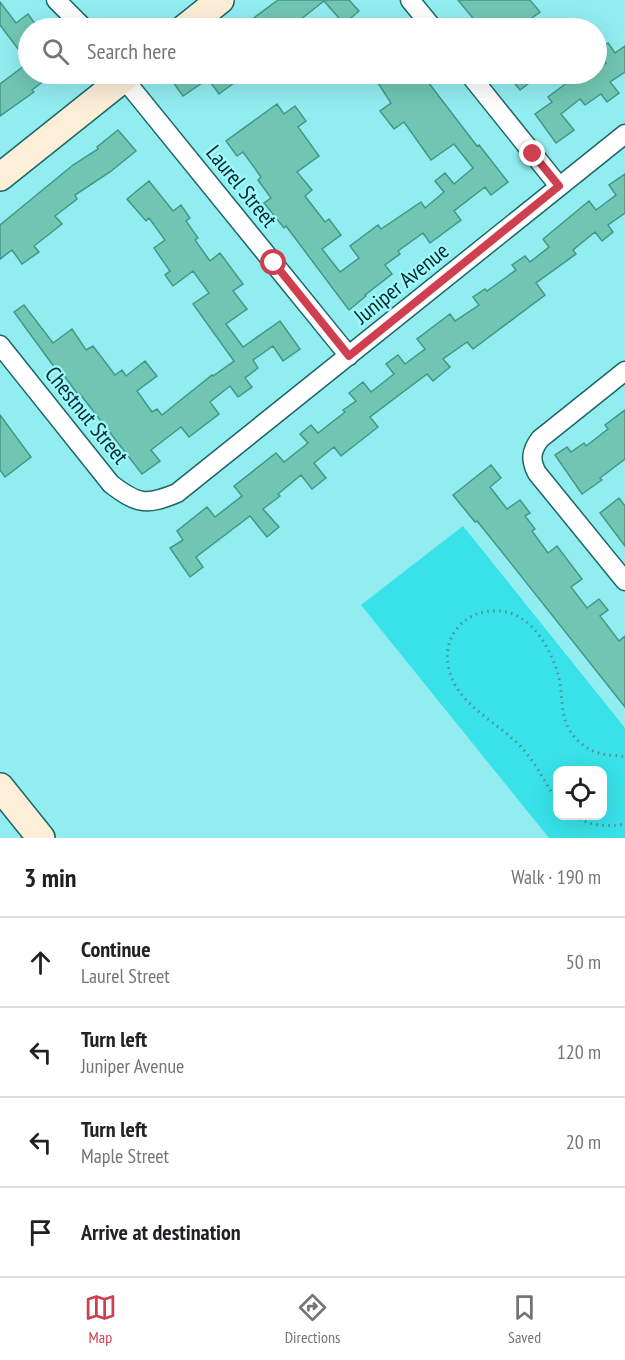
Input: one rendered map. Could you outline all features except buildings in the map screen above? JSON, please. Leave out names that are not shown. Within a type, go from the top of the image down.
[{"type":"main road","points":[[197,18],[220,0]]},
{"type":"main road","points":[[0,177],[113,84]]},
{"type":"main road","points":[[0,787],[41,838]]},
{"type":"street","points":[[56,0],[74,18]]},
{"type":"street","points":[[410,0],[425,18]]},
{"type":"street","name":"Laurel Street","points":[[131,84],[349,356]]},
{"type":"street","points":[[477,84],[559,186]]},
{"type":"street","name":"Juniper Avenue","points":[[145,502],[161,500],[177,493],[625,134]]},
{"type":"street","name":"Chestnut Street","points":[[0,345],[111,484],[127,495],[145,502]]},
{"type":"street","points":[[625,371],[540,439],[532,454],[533,465],[537,473],[625,581]]},
{"type":"path","points":[[553,793],[526,752],[510,736],[473,708],[451,675],[447,648],[452,635],[472,615],[489,610],[504,611],[518,616],[531,626],[544,643],[554,663],[564,717],[570,731],[584,746],[599,754],[625,758]]},
{"type":"path","points":[[581,820],[609,827],[625,824]]},
{"type":"shaded area","points":[[463,526],[625,728],[625,838],[549,838],[361,605]]},
{"type":"route","points":[[274,263],[349,356],[559,186],[533,154]]}]
